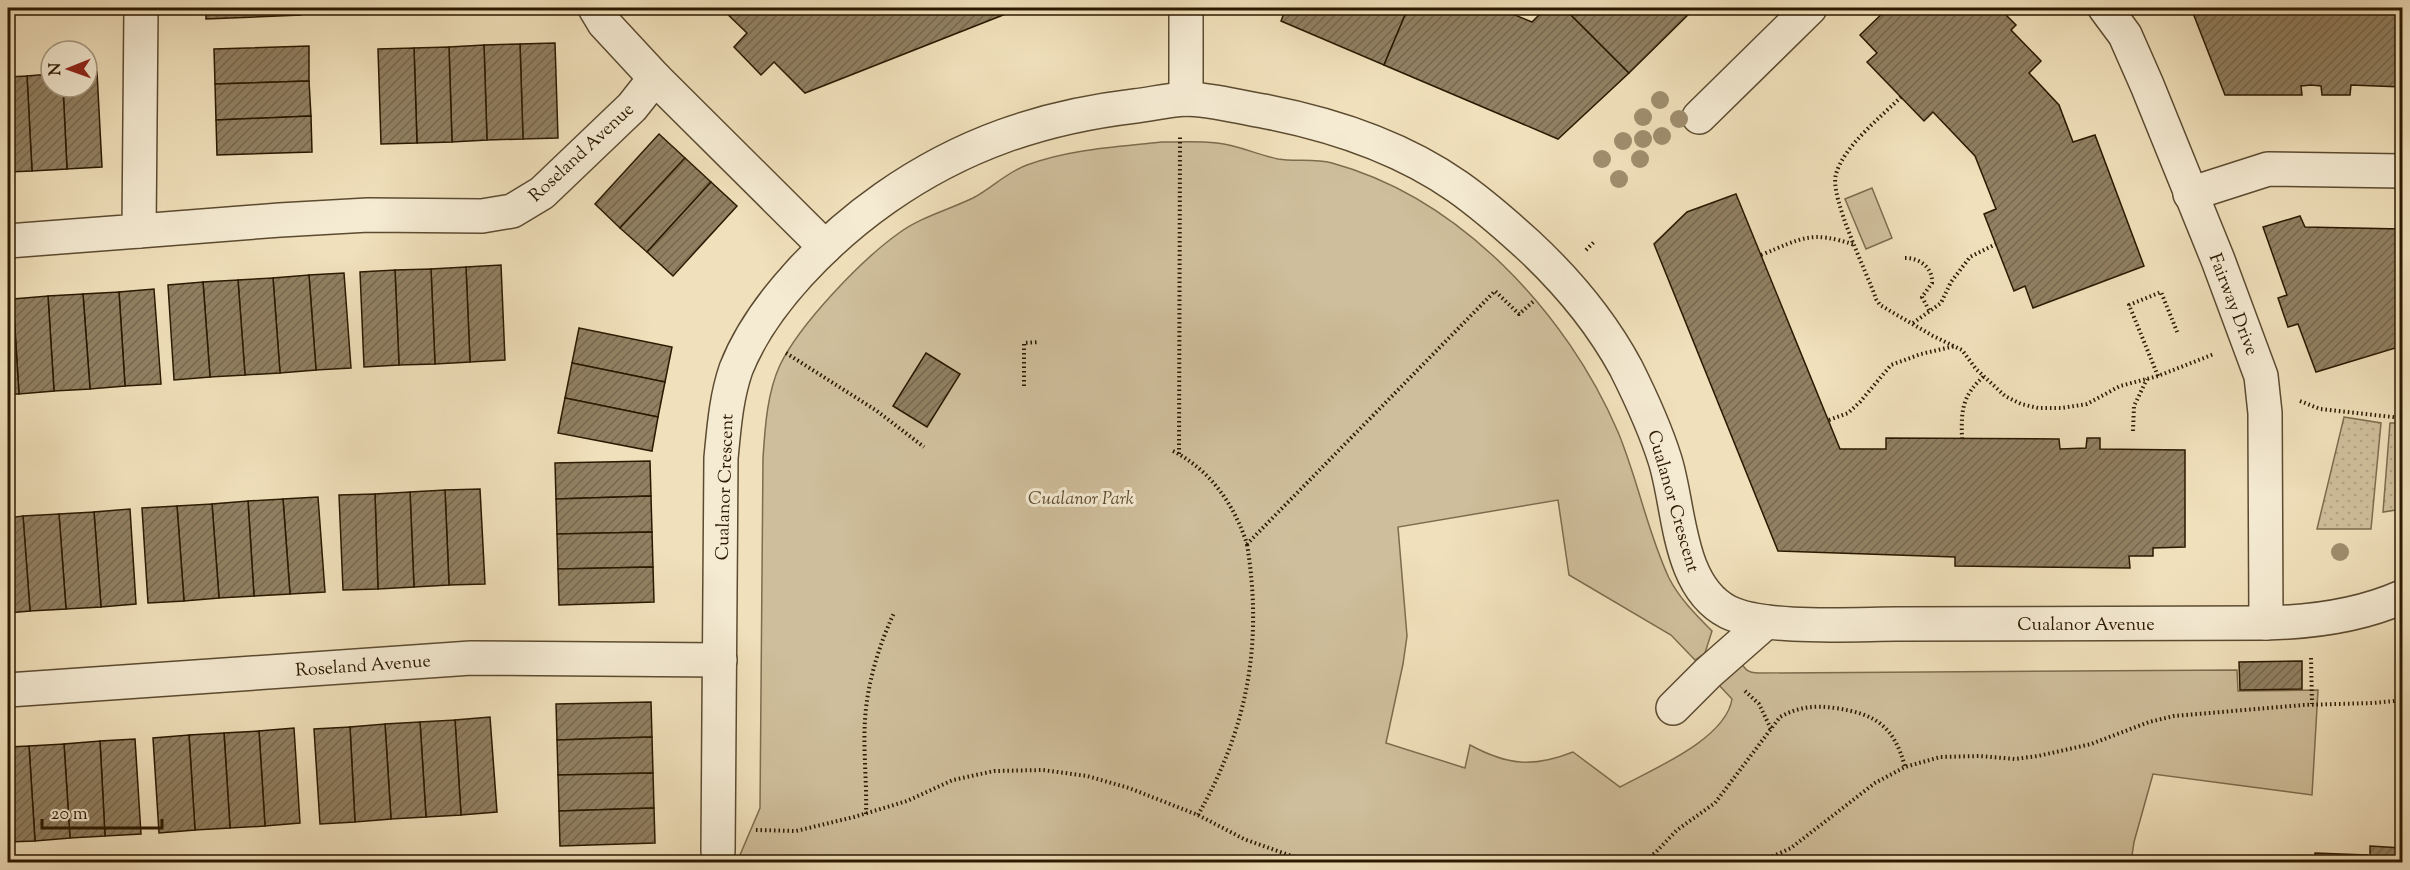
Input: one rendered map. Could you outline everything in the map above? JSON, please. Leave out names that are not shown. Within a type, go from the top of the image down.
[{"type":"street","points":[[139,231],[141,8]]},
{"type":"street","points":[[595,8],[604,23],[655,78],[825,247]]},
{"type":"street","points":[[1183,99],[1186,8]]},
{"type":"street","points":[[1699,117],[1810,8]]},
{"type":"street","name":"Fairway Drive","points":[[2105,8],[2125,35],[2218,260],[2262,383],[2265,413],[2266,623]]},
{"type":"street","name":"Roseland Avenue","points":[[8,241],[368,215],[482,216],[512,211],[542,193],[632,107],[655,78]]},
{"type":"street","name":"Cualanor Crescent","points":[[718,851],[721,458],[724,422],[736,371],[754,334],[783,294],[825,247],[854,221],[886,197],[933,168],[980,144],[1066,116],[1183,99],[1270,113],[1327,126],[1405,157],[1457,186],[1513,231],[1562,277],[1607,336],[1642,400],[1667,466],[1688,563],[1700,585],[1728,612],[1766,622]]},
{"type":"street","points":[[2190,195],[2268,169],[2403,171]]},
{"type":"street","name":"Cualanor Avenue","points":[[1766,622],[1864,624],[2266,623],[2309,621],[2358,612],[2403,597]]},
{"type":"street","points":[[1673,708],[1719,663],[1766,622]]},
{"type":"street","name":"Roseland Avenue","points":[[8,690],[471,658],[720,660]]},
{"type":"path","points":[[1901,97],[1846,154],[1834,183],[1838,200],[1876,299],[1887,310],[1956,346],[2005,396],[2021,404],[2050,409],[2087,404],[2120,386],[2158,376],[2189,364]]},
{"type":"path","points":[[1179,454],[1183,99]]},
{"type":"path","points":[[1761,255],[1806,237],[1832,237],[1856,245]]},
{"type":"path","points":[[1913,323],[1941,303],[1956,274],[1970,257],[1996,244]]},
{"type":"path","points":[[1905,258],[1916,259],[1923,263],[1931,273],[1932,283],[1922,297],[1930,312]]},
{"type":"path","points":[[1247,544],[1495,291],[1519,314],[1562,277]]},
{"type":"path","points":[[2158,376],[2129,305],[2161,292],[2178,334]]},
{"type":"path","points":[[754,334],[877,411],[924,447]]},
{"type":"path","points":[[1024,386],[1024,343],[1039,342]]},
{"type":"path","points":[[1829,420],[1848,412],[1860,402],[1892,365],[1921,354],[1956,346]]},
{"type":"path","points":[[1962,439],[1961,420],[1966,397],[1972,387],[1984,376]]},
{"type":"path","points":[[2133,431],[2134,406],[2147,379]]},
{"type":"path","points":[[2262,383],[2283,388],[2303,403],[2320,410],[2403,418]]},
{"type":"path","points":[[1173,451],[1200,468],[1230,504],[1242,526],[1251,568],[1254,631],[1242,710],[1225,764],[1198,815]]},
{"type":"path","points":[[866,814],[865,718],[877,661],[885,633],[894,613]]},
{"type":"path","points":[[2309,621],[2312,704]]},
{"type":"path","points":[[1719,663],[1759,704],[1771,729]]},
{"type":"path","points":[[1760,862],[1791,848],[1875,783],[1905,767],[1940,757],[1979,756],[2015,759],[2091,744],[2149,722],[2174,716],[2312,704],[2373,703],[2403,697]]},
{"type":"path","points":[[1642,862],[1655,854],[1677,830],[1714,803],[1780,717],[1791,711],[1811,706],[1856,711],[1871,716],[1886,728],[1900,748],[1905,767]]},
{"type":"path","points":[[772,830],[796,831],[866,814],[907,801],[953,780],[994,771],[1043,770],[1087,776],[1130,788],[1198,815],[1244,839],[1300,859],[1347,862]]},
{"type":"path","points":[[1290,862],[1300,859]]},
{"type":"green space","name":"Cualanor Park","points":[[1162,142],[1217,143],[1278,159],[1332,163],[1379,180],[1424,203],[1465,232],[1504,266],[1539,304],[1570,345],[1596,388],[1625,450],[1669,578],[1683,599],[1712,631],[1705,653],[1695,660],[1671,635],[1569,575],[1558,500],[1398,527],[1407,636],[1386,743],[1465,768],[1470,745],[1496,757],[1520,762],[1545,760],[1573,752],[1620,787],[1686,751],[1717,727],[1727,714],[1732,699],[1717,683],[1739,658],[1746,670],[1759,673],[2237,670],[2238,691],[2318,690],[2312,795],[2153,774],[2134,842],[2131,862],[737,862],[760,808],[763,458],[767,411],[772,387],[789,349],[816,312],[867,259],[916,222],[973,198],[1027,165],[1060,155],[1094,149]]},
{"type":"green space","points":[[1872,188],[1892,238],[1866,249],[1845,199]]},
{"type":"green space","points":[[2344,417],[2381,423],[2371,529],[2317,529]]},
{"type":"green space","points":[[2390,423],[2402,423],[2402,509],[2383,512]]},
{"type":"building","points":[[206,8],[300,8],[301,15],[206,19]]},
{"type":"building","points":[[721,8],[1021,8],[805,93],[774,62],[761,75],[734,47],[747,33]]},
{"type":"building","points":[[1286,8],[1408,8],[1384,65],[1281,21]]},
{"type":"building","points":[[1408,8],[1498,8],[1532,22],[1546,8],[1564,8],[1629,73],[1558,139],[1384,65]]},
{"type":"building","points":[[1564,8],[1695,8],[1629,73]]},
{"type":"building","points":[[1888,8],[1999,8],[2016,25],[2011,30],[2041,61],[2029,73],[2059,105],[2073,142],[2095,135],[2144,266],[2033,308],[2025,286],[2014,291],[1984,214],[1996,209],[1975,156],[1933,112],[1924,121],[1867,62],[1877,53],[1860,35]]},
{"type":"building","points":[[2191,8],[2402,8],[2402,87],[2351,85],[2350,95],[2322,95],[2321,86],[2311,85],[2301,86],[2302,95],[2225,95]]},
{"type":"building","points":[[555,43],[558,138],[523,139],[520,44]]},
{"type":"building","points":[[520,44],[523,139],[487,140],[484,45]]},
{"type":"building","points":[[484,45],[487,140],[452,142],[449,47]]},
{"type":"building","points":[[309,46],[309,81],[215,84],[214,49]]},
{"type":"building","points":[[449,47],[452,142],[417,143],[414,48]]},
{"type":"building","points":[[414,48],[417,143],[381,144],[378,49]]},
{"type":"building","points":[[39,75],[39,99],[64,99],[67,169],[32,171],[27,76]]},
{"type":"building","points":[[27,76],[32,171],[8,172],[8,77]]},
{"type":"building","points":[[309,81],[311,116],[216,120],[215,84]]},
{"type":"building","points":[[64,99],[98,99],[102,167],[67,169]]},
{"type":"building","points":[[311,116],[312,152],[217,155],[216,120]]},
{"type":"building","points":[[659,134],[685,158],[620,228],[595,204]]},
{"type":"building","points":[[685,158],[711,182],[647,252],[620,228]]},
{"type":"building","points":[[711,182],[737,206],[673,276],[647,252]]},
{"type":"building","points":[[1736,194],[1840,449],[1886,449],[1886,438],[2059,439],[2060,449],[2086,448],[2087,438],[2100,438],[2100,449],[2185,450],[2185,547],[2153,548],[2153,556],[2129,556],[2130,568],[1955,566],[1955,557],[1778,551],[1654,244],[1687,212]]},
{"type":"building","points":[[2300,216],[2305,227],[2402,229],[2402,346],[2316,372],[2298,324],[2288,327],[2278,298],[2287,295],[2263,227]]},
{"type":"building","points":[[501,265],[505,360],[470,362],[466,267]]},
{"type":"building","points":[[466,267],[470,362],[435,364],[431,269]]},
{"type":"building","points":[[431,269],[435,364],[399,365],[395,270]]},
{"type":"building","points":[[395,270],[399,365],[364,367],[360,272]]},
{"type":"building","points":[[344,273],[351,368],[316,370],[309,275]]},
{"type":"building","points":[[309,275],[316,370],[280,373],[273,278]]},
{"type":"building","points":[[273,278],[280,373],[245,375],[238,280]]},
{"type":"building","points":[[238,280],[245,375],[210,377],[203,282]]},
{"type":"building","points":[[203,282],[210,377],[174,380],[168,285]]},
{"type":"building","points":[[154,289],[161,384],[125,386],[119,292]]},
{"type":"building","points":[[119,292],[125,386],[90,389],[83,294]]},
{"type":"building","points":[[83,294],[90,389],[54,391],[48,296]]},
{"type":"building","points":[[48,296],[54,391],[19,394],[13,299]]},
{"type":"building","points":[[8,299],[13,299],[19,394],[8,394]]},
{"type":"building","points":[[579,328],[672,347],[665,382],[572,363]]},
{"type":"building","points":[[926,353],[960,374],[927,427],[893,406]]},
{"type":"building","points":[[572,363],[665,382],[658,417],[565,398]]},
{"type":"building","points":[[565,398],[658,417],[652,451],[558,433]]},
{"type":"building","points":[[650,461],[651,496],[556,499],[555,463]]},
{"type":"building","points":[[480,489],[485,584],[449,585],[445,490]]},
{"type":"building","points":[[445,490],[449,585],[414,587],[410,492]]},
{"type":"building","points":[[410,492],[414,587],[378,589],[375,494]]},
{"type":"building","points":[[375,494],[378,589],[343,590],[339,495]]},
{"type":"building","points":[[651,496],[652,532],[557,534],[556,499]]},
{"type":"building","points":[[318,497],[325,592],[290,594],[283,499]]},
{"type":"building","points":[[283,499],[290,594],[254,596],[248,501]]},
{"type":"building","points":[[248,501],[254,596],[219,598],[212,504]]},
{"type":"building","points":[[212,504],[219,598],[184,601],[177,506]]},
{"type":"building","points":[[177,506],[184,601],[148,603],[142,508]]},
{"type":"building","points":[[130,509],[136,604],[101,607],[94,512]]},
{"type":"building","points":[[94,512],[101,607],[66,609],[59,514]]},
{"type":"building","points":[[59,514],[66,609],[30,611],[23,516]]},
{"type":"building","points":[[23,516],[30,611],[8,613],[8,518]]},
{"type":"building","points":[[652,532],[653,567],[558,569],[557,534]]},
{"type":"building","points":[[653,567],[654,602],[559,605],[558,569]]},
{"type":"building","points":[[2302,661],[2302,689],[2240,690],[2239,662]]},
{"type":"building","points":[[651,702],[652,737],[557,740],[556,704]]},
{"type":"building","points":[[490,717],[497,812],[461,815],[455,720]]},
{"type":"building","points":[[455,720],[461,815],[426,817],[420,722]]},
{"type":"building","points":[[420,722],[426,817],[391,819],[385,724]]},
{"type":"building","points":[[385,724],[391,819],[355,822],[350,727]]},
{"type":"building","points":[[350,727],[355,822],[320,824],[314,729]]},
{"type":"building","points":[[294,728],[300,823],[265,826],[259,731]]},
{"type":"building","points":[[259,731],[265,826],[230,828],[224,733]]},
{"type":"building","points":[[224,733],[230,828],[195,830],[189,735]]},
{"type":"building","points":[[189,735],[195,830],[159,833],[153,738]]},
{"type":"building","points":[[652,737],[653,773],[558,775],[557,740]]},
{"type":"building","points":[[135,739],[141,834],[105,836],[100,741]]},
{"type":"building","points":[[100,741],[105,836],[70,838],[64,744]]},
{"type":"building","points":[[64,744],[70,838],[35,841],[29,746]]},
{"type":"building","points":[[29,746],[35,841],[8,842],[8,747]]},
{"type":"building","points":[[653,773],[654,808],[559,811],[558,775]]},
{"type":"building","points":[[654,808],[655,843],[560,846],[559,811]]},
{"type":"building","points":[[2370,846],[2402,848],[2402,862],[2370,862]]},
{"type":"building","points":[[2315,853],[2367,855],[2366,862],[2315,862]]}]
